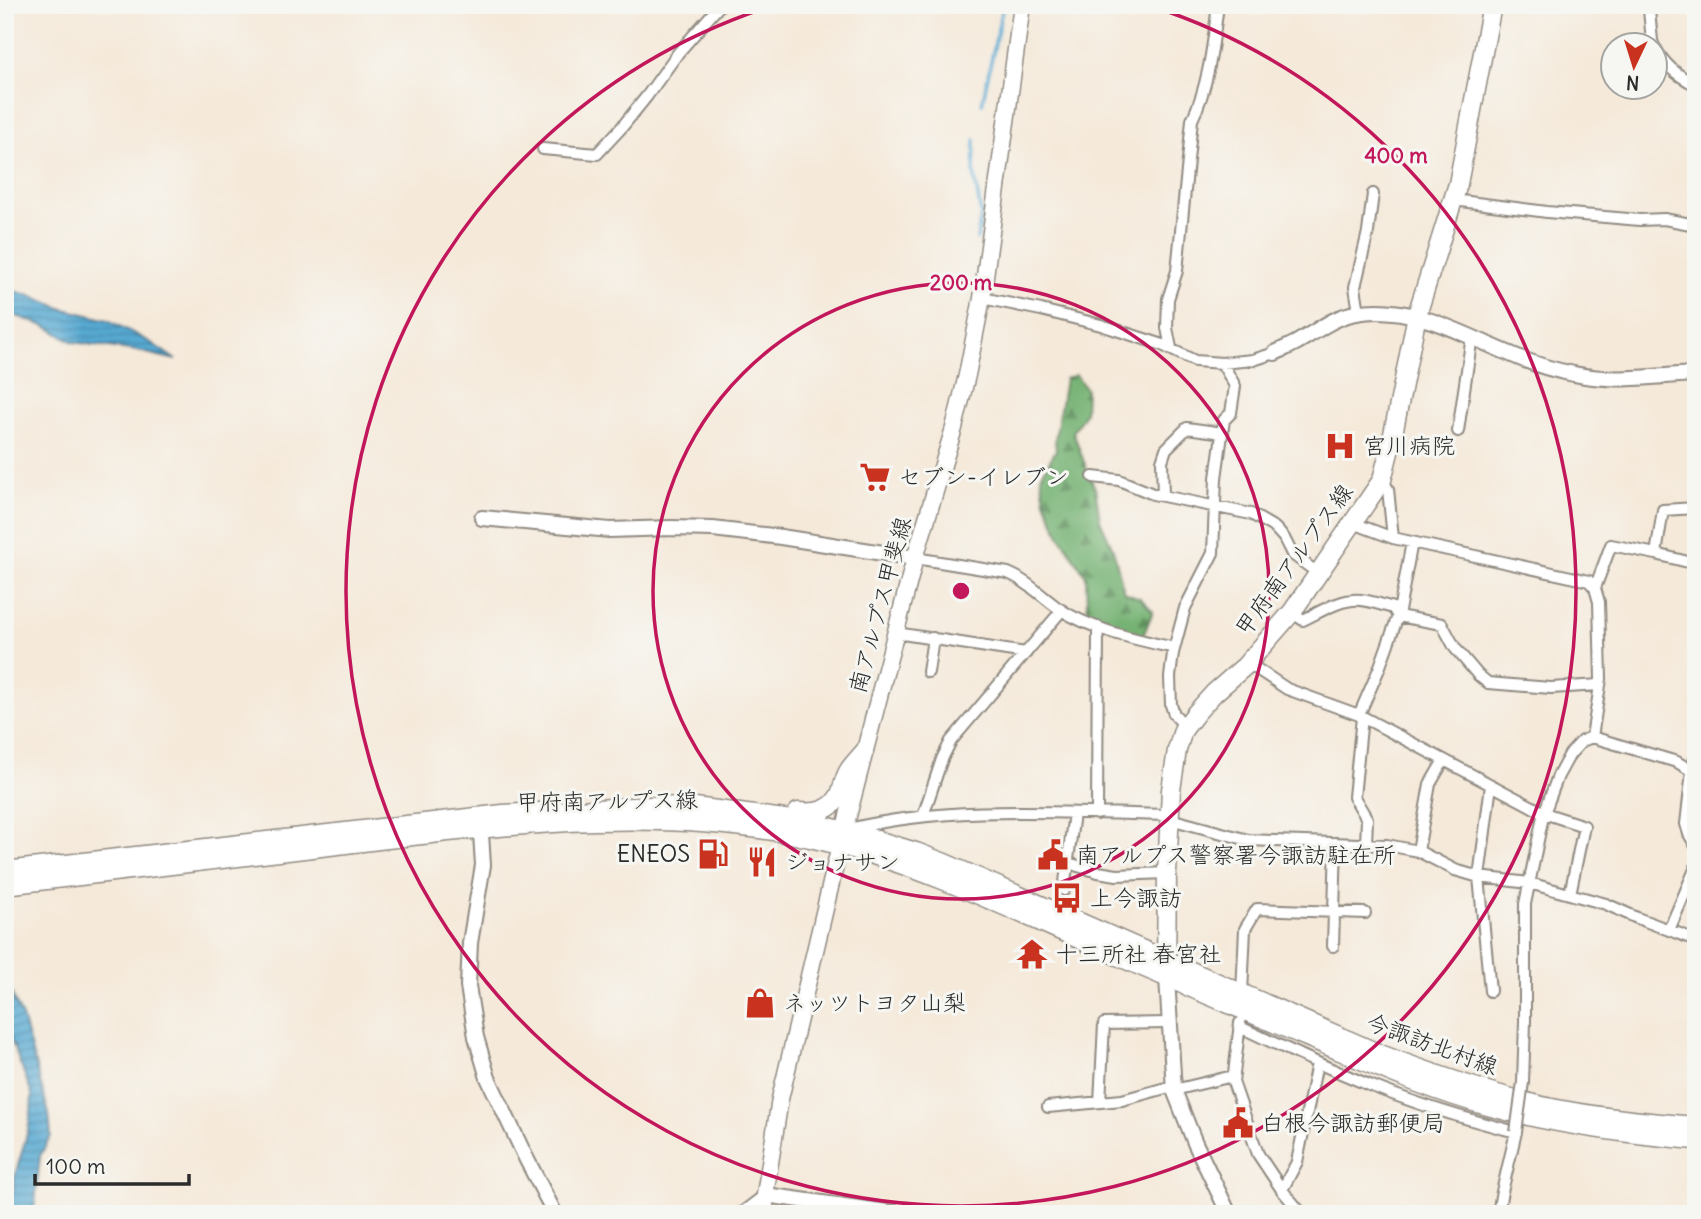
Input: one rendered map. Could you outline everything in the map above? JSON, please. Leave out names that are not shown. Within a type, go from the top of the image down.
[{"type":"main road","name":"南アルプス甲斐線","points":[[765,1214],[765,1195],[780,1099],[842,838],[915,558],[967,375],[982,298],[1022,5]]},
{"type":"main road","name":"甲府南アルプス線","points":[[5,871],[621,807],[711,809],[814,823],[842,838],[1166,970],[1171,790],[1177,750],[1186,727],[1196,713],[1248,663],[1292,612],[1382,480],[1417,316],[1458,184],[1492,5]]},
{"type":"main road","points":[[711,809],[747,807],[813,813],[821,811],[831,806],[839,797],[849,771],[864,752]]},
{"type":"main road","name":"甲府南アルプス線","points":[[481,822],[647,820],[712,823],[842,838]]},
{"type":"main road","name":"甲府南アルプス線","points":[[5,885],[407,830]]},
{"type":"main road","name":"今諏訪北村線","points":[[1166,970],[1241,1010],[1432,1088],[1542,1119],[1646,1136],[1696,1140]]},
{"type":"main road","name":"今諏訪北村線","points":[[1241,1010],[1488,1092],[1596,1116],[1696,1126]]},
{"type":"street","points":[[542,149],[597,154],[720,5]]},
{"type":"street","points":[[1171,348],[1167,328],[1168,299],[1177,271],[1192,120],[1200,104],[1218,5]]},
{"type":"street","points":[[1644,5],[1649,10],[1651,32]]},
{"type":"street","points":[[1670,68],[1696,85]]},
{"type":"street","points":[[1359,312],[1355,287],[1368,232],[1373,194]]},
{"type":"street","points":[[1453,200],[1547,212],[1640,220],[1664,219],[1696,225]]},
{"type":"street","points":[[982,298],[1101,325],[1171,348],[1195,361],[1222,363],[1253,360],[1294,344],[1325,324],[1346,315],[1382,312],[1417,316],[1472,336],[1509,354],[1574,374],[1614,380],[1696,374]]},
{"type":"street","points":[[1458,431],[1472,336]]},
{"type":"street","points":[[1186,727],[1174,714],[1171,705],[1170,677],[1174,648],[1185,608],[1213,553],[1216,478],[1224,420],[1231,413],[1235,386],[1222,363]]},
{"type":"street","points":[[1163,496],[1162,461],[1166,449],[1187,428],[1223,433]]},
{"type":"street","points":[[1093,477],[1119,480],[1153,494],[1251,514],[1275,527],[1292,554],[1319,574]]},
{"type":"street","points":[[1382,480],[1388,489],[1393,538]]},
{"type":"street","points":[[1656,554],[1663,510],[1696,508]]},
{"type":"street","points":[[482,518],[610,530],[713,529],[781,537],[1008,573],[1082,621],[1111,632],[1174,648]]},
{"type":"street","points":[[1353,523],[1393,538],[1589,581],[1595,588],[1599,602],[1600,685],[1592,737]]},
{"type":"street","points":[[1366,844],[1367,819],[1354,797],[1360,716],[1398,616],[1412,542]]},
{"type":"street","points":[[1595,588],[1611,545],[1696,564]]},
{"type":"street","points":[[1292,612],[1303,620],[1335,605],[1362,600],[1393,608],[1398,616],[1442,624],[1455,649],[1488,683],[1550,688],[1600,685]]},
{"type":"street","points":[[923,817],[942,759],[951,741],[1062,610]]},
{"type":"street","points":[[1097,814],[1098,627]]},
{"type":"street","points":[[896,633],[1026,653]]},
{"type":"street","points":[[928,672],[933,639]]},
{"type":"street","points":[[1248,663],[1287,689],[1360,716],[1544,813],[1584,826],[1570,894]]},
{"type":"street","points":[[1498,1214],[1516,1132],[1523,1082],[1525,904],[1544,813],[1558,776],[1570,754],[1582,741],[1592,737],[1677,762],[1692,771]]},
{"type":"street","points":[[1696,755],[1686,824],[1696,846]]},
{"type":"street","points":[[1418,851],[1430,784],[1444,760]]},
{"type":"street","points":[[1490,991],[1479,877],[1491,785]]},
{"type":"street","points":[[842,838],[875,823],[975,812],[1170,817],[1248,840],[1387,845],[1418,851],[1455,870],[1479,877],[1529,883],[1606,904],[1696,940]]},
{"type":"street","points":[[1065,890],[1074,813]]},
{"type":"street","points":[[481,822],[483,865],[470,943],[468,986],[476,1037],[488,1078],[555,1214]]},
{"type":"street","points":[[1333,946],[1336,843]]},
{"type":"street","points":[[1068,863],[1117,875],[1167,873]]},
{"type":"street","points":[[1669,930],[1696,867]]},
{"type":"street","points":[[1302,1214],[1258,1154],[1233,1082],[1241,1010],[1245,929],[1257,909],[1365,913]]},
{"type":"street","points":[[1166,970],[1173,1088],[1195,1143],[1230,1214]]},
{"type":"street","points":[[1241,1010],[1317,1063],[1422,1105],[1516,1132]]},
{"type":"street","points":[[1100,1102],[1104,1024],[1169,1023]]},
{"type":"street","points":[[1282,1190],[1297,1162],[1317,1063]]},
{"type":"street","points":[[1048,1107],[1122,1100],[1233,1076]]},
{"type":"street","points":[[740,1214],[765,1195],[901,1214]]},
{"type":"green space","points":[[1076,375],[1086,389],[1085,413],[1073,432],[1095,488],[1100,520],[1113,549],[1124,592],[1140,598],[1153,611],[1143,636],[1108,627],[1092,618],[1087,606],[1086,576],[1060,536],[1045,501],[1041,476],[1056,450],[1055,440],[1065,379]]},
{"type":"water","points":[[5,289],[108,320],[150,342],[176,360],[138,351],[73,342],[45,326],[5,312]]},
{"type":"water","points":[[5,979],[22,1017],[49,1114],[51,1136],[40,1156],[32,1214],[5,1214],[5,1207],[13,1193],[28,1130],[32,1094],[5,1025]]},
{"type":"waterway","points":[[982,104],[1003,5]]},
{"type":"waterway","points":[[975,140],[974,173],[981,214],[977,239]]},
{"type":"place","name":"宮川病院","points":[[1340,446]]},
{"type":"place","name":"セブン-イレブン","points":[[875,477]]},
{"type":"place","name":"ENEOS","points":[[713,854]]},
{"type":"place","name":"南アルプス警察署今諏訪駐在所","points":[[1053,855]]},
{"type":"place","name":"ジョナサン","points":[[762,862]]},
{"type":"place","name":"上今諏訪","points":[[1067,898]]},
{"type":"place","name":"十三所社 春宮社","points":[[1032,954]]},
{"type":"place","name":"ネッツトヨタ山梨","points":[[760,1003]]},
{"type":"place","name":"白根今諏訪郵便局","points":[[1238,1123]]}]
